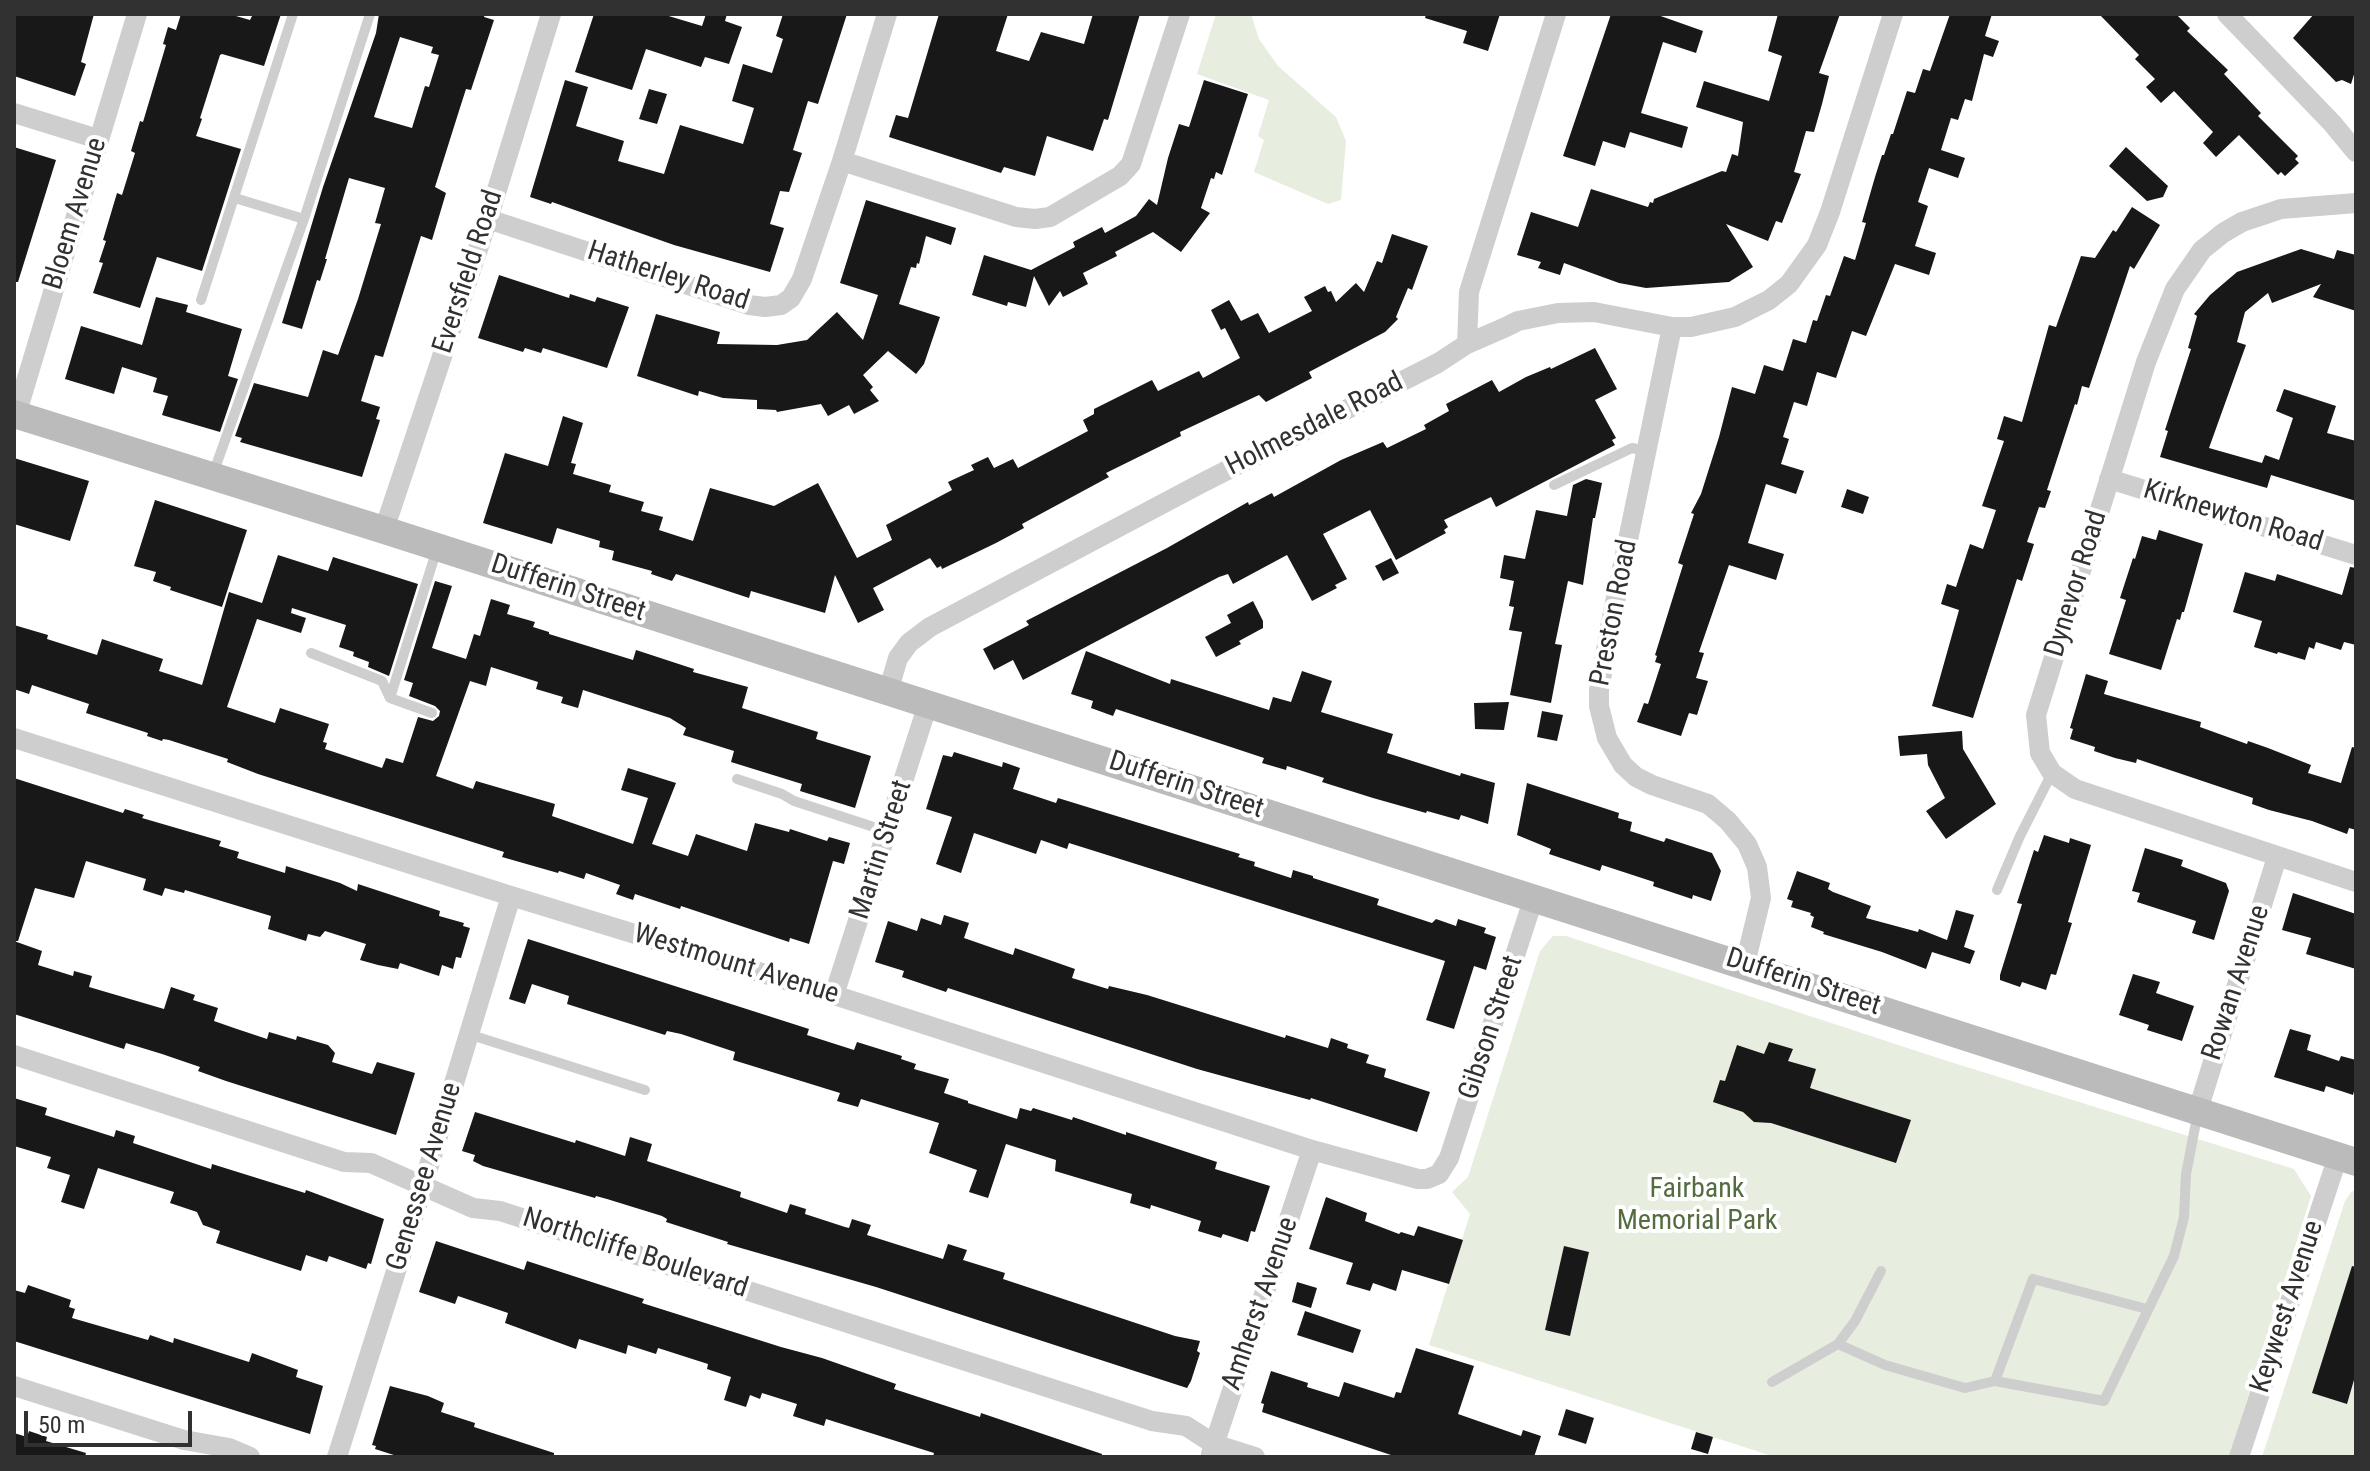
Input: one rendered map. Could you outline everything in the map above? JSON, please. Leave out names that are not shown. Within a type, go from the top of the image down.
[{"type":"main road","name":"Dufferin Street","points":[[15,414],[1745,964],[2347,1159]]},
{"type":"street","name":"Bloem Avenue","points":[[15,414],[137,14]]},
{"type":"street","name":"Eversfield Road","points":[[384,530],[488,219],[551,14]]},
{"type":"street","name":"Hatherley Road","points":[[488,219],[749,305],[773,307],[791,298],[802,279],[842,161],[887,14]]},
{"type":"street","points":[[842,161],[1016,217],[1050,217],[1120,176],[1131,164],[1180,14]]},
{"type":"street","points":[[1467,344],[1469,292],[1556,14]]},
{"type":"street","name":"Holmesdale Road","points":[[888,692],[898,658],[909,643],[930,627],[1190,489],[1438,363],[1467,344],[1518,321],[1558,313],[1594,312],[1672,327],[1711,324],[1752,310],[1789,284],[1817,245],[1893,14]]},
{"type":"street","points":[[2227,14],[2356,152]]},
{"type":"street","points":[[14,113],[98,139]]},
{"type":"street","name":"Dynevor Road","points":[[2052,773],[2040,753],[2036,715],[2109,479],[2162,319],[2175,289],[2202,250],[2242,222],[2281,209],[2356,203]]},
{"type":"street","name":"Preston Road","points":[[1672,327],[1599,690],[1602,724],[1614,753],[1636,777],[1708,804],[1728,821],[1747,844],[1757,867],[1761,898],[1745,964]]},
{"type":"street","name":"Kirknewton Road","points":[[2109,479],[2356,555]]},
{"type":"street","name":"Martin Street","points":[[834,995],[928,704]]},
{"type":"street","name":"Westmount Avenue","points":[[14,738],[834,995],[1312,1150],[1404,1176],[1427,1179],[1439,1174],[1449,1158]]},
{"type":"street","points":[[2052,773],[2075,789],[2356,882]]},
{"type":"street","name":"Rowan Avenue","points":[[2198,1110],[2277,857]]},
{"type":"street","name":"Genessee Avenue","points":[[337,1457],[511,896]]},
{"type":"street","name":"Gibson Street","points":[[1449,1158],[1534,897]]},
{"type":"street","name":"Northcliffe Boulevard","points":[[14,1055],[344,1162],[371,1163],[473,1208],[500,1211],[1152,1421],[1186,1426],[1212,1451],[1255,1457]]},
{"type":"street","name":"Amherst Avenue","points":[[1212,1451],[1312,1150]]},
{"type":"street","name":"Keywest Avenue","points":[[2239,1457],[2347,1159]]},
{"type":"street","points":[[14,1386],[184,1440],[229,1448],[250,1457]]},
{"type":"lane","points":[[201,300],[293,14]]},
{"type":"lane","points":[[211,477],[304,219],[370,14]]},
{"type":"lane","points":[[235,198],[304,219]]},
{"type":"lane","points":[[1554,485],[1632,448],[1646,451]]},
{"type":"lane","points":[[390,698],[438,547]]},
{"type":"lane","points":[[311,653],[382,681],[390,698],[432,713]]},
{"type":"lane","points":[[1997,890],[2052,773]]},
{"type":"lane","points":[[737,779],[889,832]]},
{"type":"lane","points":[[468,1034],[645,1090]]},
{"type":"lane","points":[[1838,1344],[1885,1365],[1965,1388],[1995,1381],[2104,1401],[2174,1256],[2184,1217],[2186,1174],[2198,1110]]},
{"type":"lane","points":[[1772,1382],[1838,1344],[1855,1321],[1881,1271]]},
{"type":"lane","points":[[1995,1381],[2033,1279],[2147,1309]]},
{"type":"green space","points":[[1216,14],[1251,14],[1259,39],[1278,66],[1336,117],[1346,141],[1341,200],[1328,204],[1254,172],[1264,140],[1258,136],[1269,100],[1197,74]]},
{"type":"green space","name":"Fairbank Memorial Park","points":[[1553,936],[1566,936],[1941,1059],[2294,1169],[2311,1196],[2229,1457],[1775,1457],[1429,1345],[1470,1214],[1452,1192],[1468,1177],[1540,951]]},
{"type":"green space","points":[[2356,1190],[2356,1457],[2262,1457],[2345,1201]]},
{"type":"building","points":[[14,14],[94,14],[81,62],[86,64],[75,96],[14,76]]},
{"type":"building","points":[[181,14],[229,14],[250,20],[253,14],[281,14],[264,66],[220,55],[200,118],[196,136],[241,149],[202,271],[157,257],[140,308],[93,293],[103,263],[99,262],[106,241],[103,240],[117,193],[122,195],[135,153],[131,151],[166,45],[163,44],[168,27],[176,30]]},
{"type":"building","points":[[379,14],[485,14],[484,17],[494,20],[471,90],[466,89],[435,187],[446,193],[432,240],[421,236],[383,357],[375,355],[361,401],[380,407],[376,419],[380,420],[362,477],[240,442],[242,438],[235,436],[254,383],[308,397],[323,350],[338,355],[358,299],[381,224],[375,223],[385,188],[349,178],[327,259],[302,329],[282,323],[323,187],[376,33]],"holes":[[[400,37],[433,47],[431,53],[439,55],[412,128],[374,117]]]},
{"type":"building","points":[[594,14],[662,14],[702,26],[706,14],[727,14],[725,21],[742,27],[729,64],[705,57],[701,67],[646,49],[632,90],[575,72]]},
{"type":"building","points":[[783,14],[847,14],[818,104],[808,101],[793,150],[802,153],[789,192],[780,191],[770,224],[784,228],[770,272],[674,245],[530,197],[565,80],[588,87],[576,126],[624,141],[618,161],[664,174],[680,125],[743,144],[754,108],[732,101],[743,64],[772,73],[783,39],[776,36]]},
{"type":"building","points":[[939,14],[1008,14],[996,51],[1029,61],[1041,32],[1084,44],[1093,14],[1140,14],[1108,120],[1104,119],[1093,151],[1047,136],[1035,176],[1004,167],[1001,173],[889,137],[896,115],[908,118]]},
{"type":"building","points":[[1426,14],[1500,14],[1488,51],[1463,43],[1467,31],[1425,18]]},
{"type":"building","points":[[1611,14],[1655,14],[1703,31],[1696,53],[1663,42],[1641,113],[1688,127],[1682,148],[1630,132],[1625,148],[1603,141],[1595,166],[1563,156]]},
{"type":"building","points":[[1778,14],[1840,14],[1819,73],[1829,76],[1822,104],[1814,132],[1806,131],[1794,172],[1801,174],[1782,223],[1776,221],[1768,241],[1726,224],[1753,267],[1729,282],[1646,288],[1619,283],[1564,263],[1560,275],[1538,268],[1541,262],[1517,255],[1531,212],[1578,227],[1591,189],[1648,207],[1654,199],[1726,172],[1732,154],[1738,156],[1743,122],[1696,107],[1704,81],[1769,101],[1782,56],[1768,51]]},
{"type":"building","points":[[1950,14],[1992,14],[1985,36],[1999,41],[1993,57],[1984,54],[1972,101],[1965,99],[1958,120],[1951,118],[1941,150],[1965,158],[1958,178],[1929,168],[1918,202],[1928,206],[1915,246],[1936,253],[1929,275],[1895,264],[1866,336],[1852,331],[1836,378],[1817,372],[1807,406],[1794,402],[1783,437],[1789,439],[1781,464],[1804,471],[1796,494],[1766,484],[1748,543],[1784,554],[1776,580],[1729,565],[1699,652],[1704,653],[1696,678],[1708,681],[1697,715],[1689,713],[1681,736],[1637,722],[1644,703],[1648,704],[1661,664],[1655,662],[1655,655],[1683,565],[1678,563],[1732,387],[1755,394],[1764,365],[1783,371],[1793,339],[1806,343],[1813,320],[1817,321],[1826,295],[1830,296],[1844,256],[1855,260],[1866,223],[1862,222],[1882,155],[1893,134],[1907,91],[1915,93],[1923,69],[1930,71]]},
{"type":"building","points":[[2099,14],[2176,14],[2190,28],[2187,31],[2228,70],[2224,74],[2261,113],[2258,116],[2298,156],[2295,159],[2299,163],[2285,176],[2281,172],[2278,175],[2239,135],[2216,157],[2203,143],[2213,132],[2174,91],[2161,103],[2146,87],[2155,79],[2135,59],[2139,55]]},
{"type":"building","points":[[2314,14],[2356,14],[2356,68],[2351,84],[2342,80],[2336,82],[2293,38]]},
{"type":"building","points":[[1204,80],[1248,94],[1222,175],[1216,172],[1214,179],[1211,178],[1201,208],[1210,213],[1181,252],[1153,232],[1115,252],[1117,256],[1083,273],[1088,284],[1063,297],[1060,291],[1049,306],[1034,276],[1026,307],[1008,302],[1007,306],[972,295],[984,255],[1031,270],[1075,247],[1073,242],[1102,227],[1105,233],[1136,216],[1149,199],[1157,205],[1179,124],[1189,127]]},
{"type":"building","points":[[649,89],[667,94],[657,124],[639,119]]},
{"type":"building","points":[[14,147],[56,160],[18,282],[14,282]]},
{"type":"building","points":[[2126,147],[2168,186],[2163,197],[2147,201],[2109,166]]},
{"type":"building","points":[[866,200],[956,228],[951,245],[926,236],[919,264],[916,268],[911,267],[899,304],[940,317],[924,364],[916,374],[888,351],[863,375],[879,401],[854,414],[849,405],[828,416],[821,404],[777,412],[757,409],[757,400],[723,398],[699,391],[698,396],[637,376],[656,314],[720,332],[717,344],[777,345],[807,340],[837,312],[863,340],[878,295],[840,283]]},
{"type":"building","points":[[2132,207],[2160,225],[2134,269],[2130,266],[2089,388],[2082,386],[2075,404],[2047,490],[2051,491],[2045,508],[2039,507],[2027,542],[2034,544],[2022,581],[2017,579],[1973,718],[1932,706],[1959,610],[1941,604],[1947,584],[1956,587],[1970,544],[1983,549],[1996,510],[1982,506],[2004,441],[1997,439],[2004,416],[2022,422],[2049,325],[2056,327],[2081,256],[2095,258]]},
{"type":"building","points":[[1392,234],[1428,246],[1412,290],[1408,288],[1396,317],[1398,319],[1385,332],[1309,372],[1312,378],[1266,402],[1259,395],[1180,432],[1181,436],[1106,473],[1109,477],[1022,524],[1024,528],[996,543],[942,569],[941,566],[937,568],[930,558],[873,588],[884,610],[858,623],[835,575],[825,613],[751,591],[749,598],[676,574],[672,581],[651,574],[652,571],[612,560],[614,551],[599,547],[600,541],[557,528],[552,544],[483,523],[505,453],[548,466],[563,416],[583,423],[571,463],[576,464],[573,474],[611,485],[609,492],[644,502],[641,511],[663,517],[659,530],[693,541],[710,488],[774,506],[818,483],[857,558],[892,540],[886,525],[952,490],[948,482],[974,470],[971,465],[988,457],[994,468],[1013,459],[1018,468],[1088,431],[1083,420],[1094,414],[1094,409],[1152,380],[1158,391],[1199,371],[1203,378],[1240,358],[1225,328],[1221,330],[1211,310],[1229,300],[1241,321],[1258,313],[1269,333],[1312,311],[1304,297],[1325,286],[1336,302],[1356,283],[1364,292],[1377,261],[1382,263]]},
{"type":"building","points":[[2301,249],[2334,259],[2337,250],[2356,255],[2356,311],[2313,297],[2321,284],[2272,303],[2268,293],[2245,312],[2237,342],[2246,345],[2209,448],[2262,463],[2265,455],[2279,460],[2293,418],[2276,411],[2284,389],[2336,406],[2327,433],[2356,441],[2356,501],[2271,475],[2267,488],[2160,457],[2168,431],[2165,430],[2191,349],[2188,348],[2197,316],[2194,314],[2210,295],[2237,272]]},
{"type":"building","points":[[499,275],[569,298],[570,294],[595,302],[597,297],[629,307],[607,368],[543,348],[541,353],[525,348],[523,352],[478,338]]},
{"type":"building","points":[[156,297],[188,305],[186,312],[242,329],[228,376],[238,379],[220,432],[162,415],[168,396],[153,392],[157,378],[122,367],[114,394],[65,379],[81,326],[142,345]]},
{"type":"building","points":[[1595,348],[1617,389],[1595,400],[1616,438],[1612,440],[1615,445],[1496,507],[1491,497],[1444,520],[1448,527],[1444,530],[1446,533],[1396,560],[1370,510],[1323,534],[1347,579],[1312,601],[1287,555],[1233,584],[1228,574],[1219,577],[1023,680],[1013,660],[994,670],[983,649],[1029,625],[1026,621],[1248,502],[1249,505],[1272,493],[1274,497],[1341,460],[1383,442],[1387,448],[1426,429],[1424,425],[1449,411],[1446,404],[1492,380],[1499,392]]},
{"type":"building","points":[[14,458],[89,481],[70,541],[14,524]]},
{"type":"building","points":[[1586,479],[1602,483],[1593,518],[1583,585],[1568,581],[1555,644],[1562,645],[1551,703],[1510,695],[1522,632],[1509,630],[1514,607],[1509,606],[1514,581],[1500,578],[1504,555],[1525,559],[1536,510],[1567,516],[1573,485]]},
{"type":"building","points":[[1847,489],[1869,497],[1863,514],[1841,507]]},
{"type":"building","points":[[155,500],[247,530],[222,607],[170,590],[171,587],[153,581],[156,572],[134,566]]},
{"type":"building","points":[[2159,530],[2203,544],[2184,612],[2180,620],[2177,619],[2161,670],[2109,654],[2126,600],[2120,598],[2133,558],[2142,536],[2156,540]]},
{"type":"building","points":[[278,555],[328,571],[333,557],[418,584],[389,676],[368,667],[369,662],[353,656],[354,652],[339,647],[346,625],[292,608],[291,613],[306,618],[301,633],[257,619],[227,707],[275,723],[280,708],[329,724],[323,742],[327,743],[325,749],[382,768],[386,758],[403,763],[418,717],[433,721],[439,716],[440,711],[435,706],[409,696],[413,683],[404,680],[435,581],[452,586],[432,648],[466,659],[474,634],[480,636],[491,599],[510,605],[507,614],[535,622],[533,627],[549,634],[633,660],[636,650],[694,669],[693,672],[748,687],[742,708],[818,732],[816,739],[871,756],[855,808],[800,791],[802,784],[731,762],[734,751],[683,735],[686,728],[670,718],[583,690],[578,708],[561,703],[563,697],[536,689],[538,682],[491,667],[486,686],[470,681],[436,776],[473,789],[476,781],[555,804],[552,816],[633,844],[648,798],[621,790],[628,768],[676,783],[652,844],[688,856],[696,834],[747,851],[755,823],[789,832],[790,829],[827,841],[829,837],[850,843],[844,864],[833,861],[809,944],[790,938],[789,942],[635,894],[633,900],[616,894],[620,885],[586,873],[584,879],[502,857],[504,852],[258,774],[227,762],[228,759],[147,736],[148,733],[86,713],[89,704],[32,685],[29,694],[14,689],[14,625],[97,655],[102,639],[163,659],[159,671],[202,685],[229,592],[262,603]]},
{"type":"building","points":[[1391,558],[1399,573],[1383,581],[1375,566]]},
{"type":"building","points":[[2350,567],[2356,568],[2356,645],[2344,642],[2341,650],[2316,642],[2314,649],[2309,647],[2305,660],[2277,654],[2254,647],[2262,621],[2233,612],[2245,572],[2275,581],[2277,574],[2342,595]]},
{"type":"building","points":[[1253,601],[1263,621],[1263,628],[1216,657],[1205,637],[1231,623],[1227,615]]},
{"type":"building","points":[[1086,651],[1170,684],[1171,679],[1269,710],[1273,697],[1291,702],[1302,671],[1332,681],[1321,712],[1393,734],[1387,753],[1460,776],[1461,773],[1495,783],[1488,824],[1461,815],[1459,820],[1426,813],[1373,798],[1322,782],[1324,778],[1287,766],[1286,770],[1262,763],[1264,758],[1116,709],[1113,716],[1091,708],[1093,701],[1071,694]]},
{"type":"building","points":[[2086,674],[2108,681],[2104,694],[2201,722],[2200,727],[2311,765],[2308,773],[2341,783],[2352,747],[2356,748],[2356,830],[2349,828],[2347,834],[2269,810],[2252,804],[2253,798],[2137,759],[2136,763],[2115,758],[2070,739],[2073,729],[2070,728]]},
{"type":"building","points":[[1509,702],[1504,730],[1475,729],[1474,703]]},
{"type":"building","points":[[1542,711],[1563,715],[1557,741],[1537,737]]},
{"type":"building","points":[[1962,731],[1963,749],[1996,804],[1946,839],[1926,811],[1945,798],[1928,765],[1927,754],[1900,756],[1898,736]]},
{"type":"building","points":[[954,752],[1002,767],[1003,762],[1020,768],[1013,789],[1056,803],[1058,798],[1240,854],[1238,857],[1255,862],[1254,866],[1291,878],[1293,870],[1313,876],[1379,899],[1377,905],[1432,923],[1436,919],[1456,926],[1458,919],[1486,928],[1484,933],[1496,937],[1486,970],[1474,966],[1454,1029],[1426,1020],[1445,961],[1069,843],[1067,849],[1041,840],[1036,854],[974,833],[961,873],[936,864],[952,817],[926,809],[943,755],[952,757]]},
{"type":"building","points":[[14,778],[123,813],[125,809],[144,815],[142,818],[221,841],[219,846],[239,852],[237,858],[285,873],[286,866],[357,891],[358,884],[440,911],[439,916],[464,923],[463,926],[470,928],[461,958],[456,957],[453,969],[442,965],[439,976],[400,963],[398,969],[378,965],[360,960],[366,944],[325,931],[320,937],[308,934],[306,941],[268,929],[271,916],[185,890],[184,893],[165,888],[162,896],[143,890],[146,879],[86,861],[74,898],[35,888],[18,941],[14,941]]},
{"type":"building","points":[[1527,783],[1619,813],[1618,818],[1632,822],[1630,831],[1664,842],[1666,838],[1712,853],[1721,871],[1711,901],[1693,895],[1692,899],[1653,886],[1654,882],[1602,865],[1600,871],[1549,854],[1551,849],[1517,835]]},
{"type":"building","points":[[2044,835],[2069,843],[2070,838],[2091,845],[2056,975],[2051,974],[2046,990],[2022,982],[2020,987],[2000,980],[2022,904],[2017,903],[2034,850],[2038,852]]},
{"type":"building","points":[[2145,848],[2183,860],[2181,866],[2226,883],[2229,891],[2214,940],[2192,933],[2196,921],[2137,902],[2140,893],[2132,891]]},
{"type":"building","points":[[1797,871],[1830,883],[1828,889],[1833,892],[1871,906],[1866,918],[1918,932],[1919,929],[1947,940],[1956,910],[1974,915],[1964,947],[1975,951],[1970,964],[1932,952],[1926,969],[1823,934],[1811,927],[1814,917],[1811,913],[1791,907],[1793,901],[1787,899]]},
{"type":"building","points":[[2293,893],[2356,914],[2356,969],[2306,954],[2311,938],[2282,930]]},
{"type":"building","points":[[944,915],[969,923],[964,938],[1013,955],[1015,948],[1075,969],[1072,978],[1108,989],[1109,986],[1147,995],[1285,1038],[1286,1035],[1328,1048],[1331,1038],[1348,1044],[1347,1048],[1369,1055],[1366,1063],[1386,1069],[1384,1077],[1430,1092],[1417,1132],[1311,1098],[1197,1069],[948,988],[946,992],[902,977],[904,971],[875,962],[888,921],[917,931],[921,918],[941,925]]},
{"type":"building","points":[[528,939],[809,1029],[807,1035],[854,1050],[857,1042],[902,1056],[901,1059],[916,1064],[914,1069],[949,1079],[944,1093],[1017,1119],[1020,1108],[1031,1111],[1033,1108],[1072,1120],[1073,1117],[1126,1135],[1126,1132],[1217,1162],[1215,1169],[1270,1186],[1255,1232],[1251,1231],[1248,1242],[1223,1234],[1221,1238],[1198,1231],[1201,1221],[1151,1205],[1150,1209],[1130,1203],[1132,1194],[1055,1171],[1056,1160],[1006,1144],[988,1198],[969,1192],[977,1170],[929,1153],[939,1123],[861,1099],[858,1107],[837,1101],[840,1093],[733,1060],[735,1052],[681,1034],[667,1031],[665,1035],[567,1004],[569,996],[532,984],[525,1004],[509,999]]},
{"type":"building","points":[[14,941],[42,951],[38,965],[73,976],[74,971],[92,976],[89,987],[164,1009],[171,987],[195,995],[193,1000],[218,1008],[214,1021],[267,1039],[269,1032],[328,1045],[335,1053],[332,1062],[372,1074],[377,1062],[415,1073],[396,1135],[226,1081],[198,1071],[200,1067],[162,1054],[126,1043],[124,1049],[14,1014]]},
{"type":"building","points":[[2133,974],[2160,982],[2156,993],[2194,1006],[2182,1041],[2147,1030],[2149,1025],[2119,1015]]},
{"type":"building","points":[[2290,1029],[2311,1035],[2307,1050],[2339,1061],[2341,1056],[2356,1060],[2353,1095],[2326,1086],[2324,1092],[2274,1077]]},
{"type":"building","points":[[1769,1042],[1793,1049],[1788,1061],[1816,1069],[1810,1088],[1911,1120],[1896,1163],[1771,1123],[1754,1122],[1743,1112],[1713,1102],[1720,1080],[1725,1081],[1737,1045],[1764,1054]]},
{"type":"building","points":[[14,1098],[47,1108],[45,1115],[114,1137],[116,1130],[135,1136],[133,1143],[211,1169],[212,1164],[305,1193],[306,1190],[384,1219],[371,1264],[368,1263],[366,1269],[329,1256],[327,1262],[306,1255],[301,1271],[216,1243],[220,1231],[203,1225],[197,1212],[170,1203],[174,1192],[98,1168],[84,1209],[61,1202],[70,1175],[47,1168],[51,1157],[14,1146]]},
{"type":"building","points":[[475,1112],[625,1156],[630,1137],[652,1144],[647,1161],[741,1192],[740,1197],[787,1213],[790,1204],[806,1209],[805,1214],[849,1228],[852,1219],[871,1225],[867,1235],[943,1259],[948,1244],[967,1250],[963,1260],[1005,1273],[1003,1279],[1175,1336],[1200,1341],[1197,1351],[1200,1353],[1191,1381],[1187,1388],[876,1287],[727,1244],[666,1222],[667,1219],[662,1216],[483,1166],[473,1161],[475,1155],[462,1151]]},
{"type":"building","points":[[1326,1197],[1367,1213],[1365,1221],[1399,1234],[1414,1236],[1418,1226],[1463,1240],[1449,1284],[1402,1270],[1396,1291],[1373,1283],[1370,1291],[1346,1284],[1353,1263],[1309,1249]]},
{"type":"building","points":[[436,1241],[524,1270],[527,1261],[644,1299],[642,1303],[822,1358],[896,1384],[894,1389],[980,1417],[981,1413],[1102,1454],[1102,1457],[933,1457],[934,1453],[826,1419],[824,1426],[793,1416],[797,1404],[762,1393],[760,1399],[750,1395],[746,1407],[724,1400],[731,1377],[707,1369],[708,1364],[658,1348],[656,1354],[628,1345],[626,1354],[579,1339],[576,1349],[505,1323],[508,1313],[458,1296],[455,1304],[419,1292]]},
{"type":"building","points":[[1564,1246],[1589,1252],[1570,1336],[1545,1330]]},
{"type":"building","points":[[2352,1266],[2356,1267],[2356,1373],[2347,1404],[2312,1393]]},
{"type":"building","points":[[1297,1282],[1317,1288],[1311,1308],[1292,1302]]},
{"type":"building","points":[[28,1285],[71,1300],[69,1307],[75,1309],[72,1318],[148,1340],[150,1335],[173,1343],[174,1338],[249,1362],[252,1353],[298,1370],[296,1377],[323,1386],[310,1434],[14,1341],[14,1290],[25,1293]]},
{"type":"building","points":[[1305,1311],[1361,1330],[1353,1353],[1297,1335]]},
{"type":"building","points":[[1416,1348],[1474,1366],[1458,1414],[1521,1436],[1523,1430],[1541,1436],[1534,1457],[1397,1457],[1262,1412],[1264,1404],[1261,1403],[1271,1371],[1339,1397],[1344,1382],[1394,1398],[1396,1392],[1401,1393]]},
{"type":"building","points":[[390,1386],[428,1396],[444,1403],[441,1412],[475,1423],[474,1427],[554,1453],[554,1457],[400,1457],[375,1449],[376,1446],[372,1445]]},
{"type":"building","points":[[1566,1409],[1594,1418],[1586,1444],[1558,1435]]},
{"type":"building","points":[[29,1431],[47,1437],[46,1441],[86,1453],[85,1457],[14,1457],[14,1433],[27,1437]]},
{"type":"building","points":[[1696,1432],[1713,1437],[1708,1454],[1691,1449]]}]
